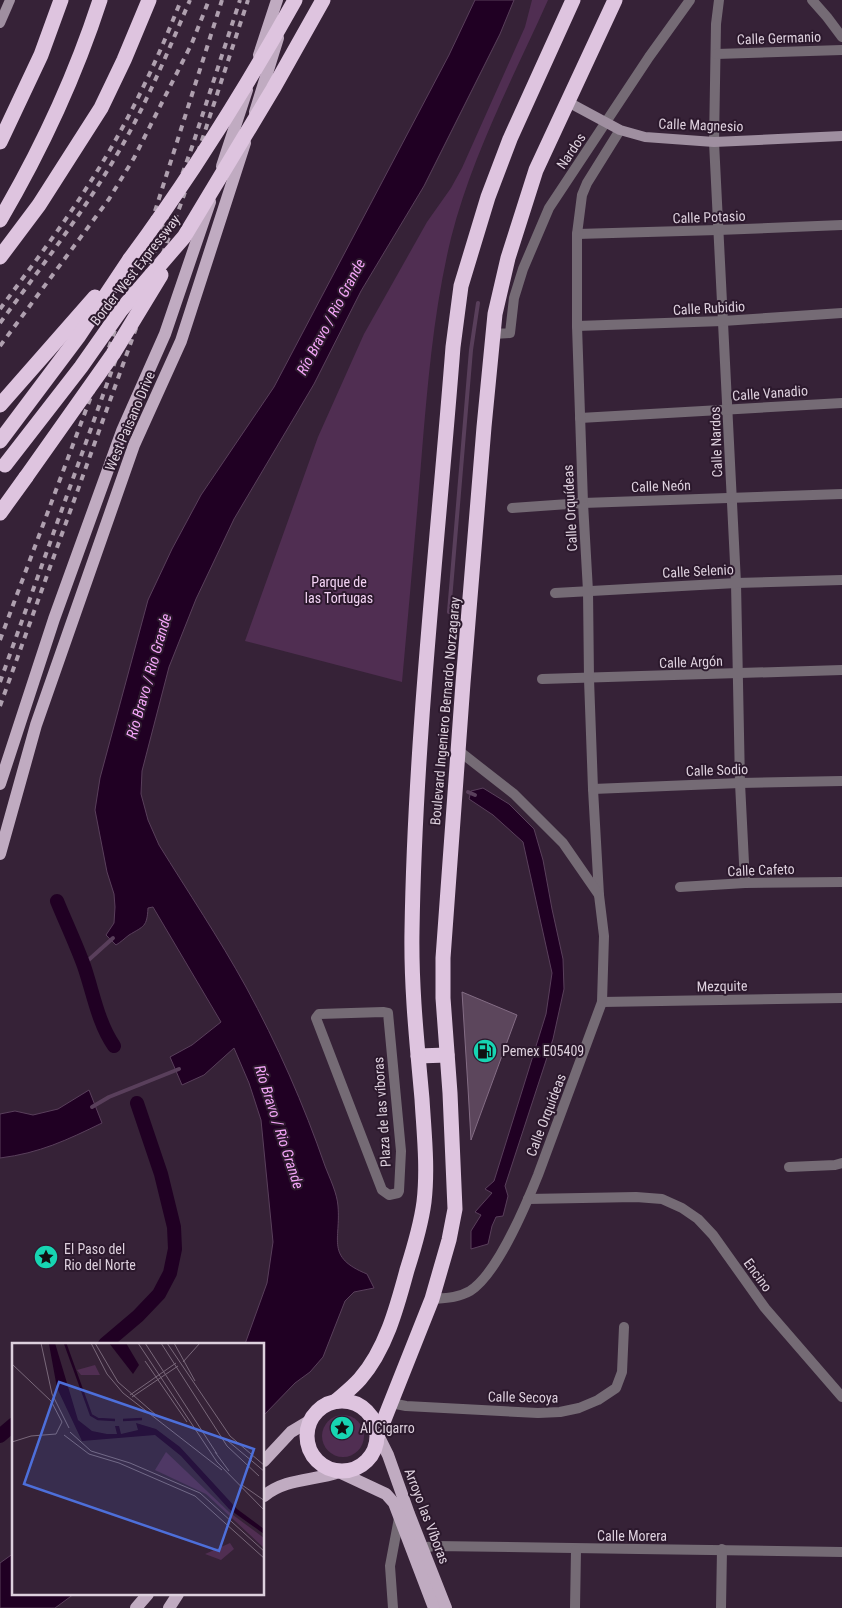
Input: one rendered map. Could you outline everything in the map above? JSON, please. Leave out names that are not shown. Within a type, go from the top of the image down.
[{"type":"highway","points":[[0,142],[41,55],[61,0]]},
{"type":"highway","points":[[0,220],[21,184],[57,112],[100,0]]},
{"type":"highway","points":[[0,257],[44,197],[101,108],[124,60],[149,0]]},
{"type":"highway","name":"Border West Expressway","points":[[0,441],[78,337],[209,146],[257,68],[295,0]]},
{"type":"highway","name":"Border West Expressway","points":[[2,468],[81,367],[121,310],[184,238],[273,89],[323,0]]},
{"type":"highway","name":"Boulevard Ingeniero Bernardo Norzagaray","points":[[336,1401],[361,1378],[386,1333],[397,1306],[418,1236],[424,1202],[426,1173],[412,990],[412,931],[420,741],[453,347],[461,286],[488,198],[510,139],[573,0]]},
{"type":"highway","name":"Boulevard Ingeniero Bernardo Norzagaray","points":[[378,1435],[432,1299],[449,1240],[455,1209],[450,1093],[443,998],[443,958],[449,860],[495,314],[508,258],[536,170],[615,0]]},
{"type":"highway","points":[[0,514],[112,354],[184,238]]},
{"type":"highway","points":[[0,405],[130,259]]},
{"type":"highway","points":[[418,1056],[447,1055]]},
{"type":"highway","points":[[336,1401],[356,1403],[365,1408],[372,1416],[378,1435],[376,1447],[371,1458],[357,1468],[339,1472],[318,1462],[312,1453],[307,1436],[311,1420],[317,1411],[326,1404],[336,1401]]},
{"type":"main road","name":"West Paisano Drive","points":[[0,784],[20,718],[122,431],[166,334],[277,0]]},
{"type":"main road","name":"West Paisano Drive","points":[[0,854],[36,724],[134,445],[180,341],[214,241],[290,0]]},
{"type":"main road","points":[[265,1461],[291,1432],[311,1420]]},
{"type":"main road","name":"Arroyo las Víboras","points":[[378,1435],[388,1455],[404,1516],[434,1608]]},
{"type":"main road","points":[[265,1495],[287,1483],[324,1477],[339,1472]]},
{"type":"main road","name":"Arroyo las Víboras","points":[[339,1472],[389,1496],[404,1516],[422,1548],[446,1608]]},
{"type":"main road","points":[[136,1608],[146,1596]]},
{"type":"main road","points":[[169,1608],[177,1596]]},
{"type":"street","points":[[0,23],[10,0]]},
{"type":"street","name":"Nardos","points":[[494,334],[510,333],[514,298],[522,268],[549,208],[649,57],[690,0]]},
{"type":"street","name":"Calle Nardos","points":[[719,0],[716,24],[714,142],[736,583],[740,783],[745,883]]},
{"type":"street","points":[[812,0],[842,36]]},
{"type":"street","name":"Calle Germanio","points":[[716,54],[842,50]]},
{"type":"street","name":"Calle Magnesio","points":[[568,102],[620,130],[654,138],[714,142],[842,136]]},
{"type":"street","name":"Calle Orquídeas","points":[[432,1299],[455,1298],[471,1291],[498,1260],[528,1199],[568,1099],[602,1002],[604,936],[599,895],[593,789],[588,591],[577,326],[577,234],[582,195],[587,183],[620,130]]},
{"type":"street","name":"Calle Potasio","points":[[577,234],[842,225]]},
{"type":"street","name":"Calle Rubidio","points":[[577,326],[723,321],[842,313]]},
{"type":"street","name":"Calle Vanadio","points":[[580,418],[842,403]]},
{"type":"street","name":"Calle Neón","points":[[512,508],[583,503],[842,494]]},
{"type":"street","name":"Calle Selenio","points":[[555,593],[736,583],[842,580]]},
{"type":"street","name":"Calle Argón","points":[[542,679],[842,670]]},
{"type":"street","name":"Calle Orquídeas","points":[[459,751],[514,794],[563,843],[599,895]]},
{"type":"street","name":"Calle Sodio","points":[[593,789],[740,783],[842,782]]},
{"type":"street","name":"Calle Cafeto","points":[[680,887],[745,883],[842,882]]},
{"type":"street","name":"Mezquite","points":[[602,1002],[842,998]]},
{"type":"street","name":"Plaza de las víboras","points":[[388,1012],[401,1151],[398,1193],[389,1194],[382,1190],[316,1018],[318,1014],[388,1012]]},
{"type":"street","points":[[789,1167],[842,1164]]},
{"type":"street","name":"Encino","points":[[528,1199],[636,1197],[662,1199],[682,1208],[698,1219],[713,1235],[765,1308],[842,1397]]},
{"type":"street","name":"Calle Secoya","points":[[391,1403],[406,1406],[538,1412],[560,1412],[579,1408],[598,1400],[616,1388],[622,1372],[624,1326]]},
{"type":"street","points":[[393,1608],[390,1566],[404,1516]]},
{"type":"street","name":"Calle Morera","points":[[422,1548],[434,1546],[576,1550],[722,1549],[842,1552]]},
{"type":"street","points":[[721,1608],[722,1549]]},
{"type":"street","points":[[575,1608],[576,1550]]},
{"type":"green space","name":"Parque de las Tortugas","points":[[532,0],[548,0],[507,88],[470,177],[445,264],[429,371],[402,682],[245,641],[318,437],[364,334],[427,222],[451,188],[462,168],[525,27]]},
{"type":"green space","points":[[343,1415],[358,1421],[364,1436],[358,1451],[343,1457],[328,1451],[322,1436],[328,1421]]},
{"type":"water","name":"Río Bravo / Rio Grande","points":[[475,0],[514,0],[500,34],[424,186],[361,291],[314,384],[234,519],[196,599],[169,667],[142,771],[141,794],[148,820],[159,845],[246,987],[299,1098],[336,1196],[338,1206],[337,1238],[340,1254],[354,1268],[367,1274],[374,1288],[354,1292],[345,1301],[323,1357],[310,1372],[295,1383],[265,1414],[265,1343],[245,1343],[267,1283],[273,1242],[261,1120],[249,1083],[234,1048],[204,1075],[182,1085],[170,1057],[192,1045],[221,1022],[153,907],[148,908],[146,923],[116,945],[106,935],[114,923],[114,894],[107,872],[95,810],[100,778],[148,600],[172,549],[201,495],[274,387],[449,55]]},
{"type":"water","points":[[483,788],[509,804],[534,829],[543,860],[563,959],[564,989],[553,1039],[505,1186],[508,1196],[503,1216],[496,1217],[488,1244],[471,1249],[471,1231],[481,1215],[475,1212],[492,1193],[485,1189],[494,1181],[546,1014],[552,973],[523,842],[493,815],[469,799],[471,791]]},
{"type":"water","points":[[89,1090],[102,1123],[41,1149],[0,1158],[0,1114],[15,1111],[33,1115],[58,1109]]},
{"type":"water","points":[[12,1554],[12,1596],[71,1596],[55,1608],[0,1608],[0,1563]]},
{"type":"building","name":"Pemex E05409","points":[[462,992],[517,1015],[471,1140],[468,1088]]},
{"type":"waterway","points":[[449,612],[471,350],[478,303]]},
{"type":"waterway","points":[[468,792],[475,795]]},
{"type":"waterway","points":[[57,901],[84,966],[100,1017],[114,1046]]},
{"type":"waterway","points":[[83,965],[113,938]]},
{"type":"waterway","points":[[92,1107],[109,1097],[179,1069]]},
{"type":"waterway","points":[[106,1343],[138,1316],[159,1294],[170,1273],[175,1249],[174,1227],[161,1174],[137,1103]]},
{"type":"waterway","points":[[0,1436],[12,1426]]},
{"type":"railway","points":[[0,309],[68,216],[103,162],[140,95],[181,0]]},
{"type":"railway","points":[[0,323],[106,174],[148,96],[190,0]]},
{"type":"railway","points":[[0,346],[109,199],[134,158],[192,43],[209,0]]},
{"type":"railway","points":[[0,640],[105,359],[143,249],[222,0]]},
{"type":"railway","points":[[0,682],[192,147],[240,0]]},
{"type":"railway","points":[[0,706],[184,195],[248,0]]},
{"type":"place","name":"Pemex E05409","points":[[485,1051]]},
{"type":"place","name":"El Paso del Rio del Norte","points":[[46,1257]]},
{"type":"place","name":"Al Cigarro","points":[[342,1428]]}]
